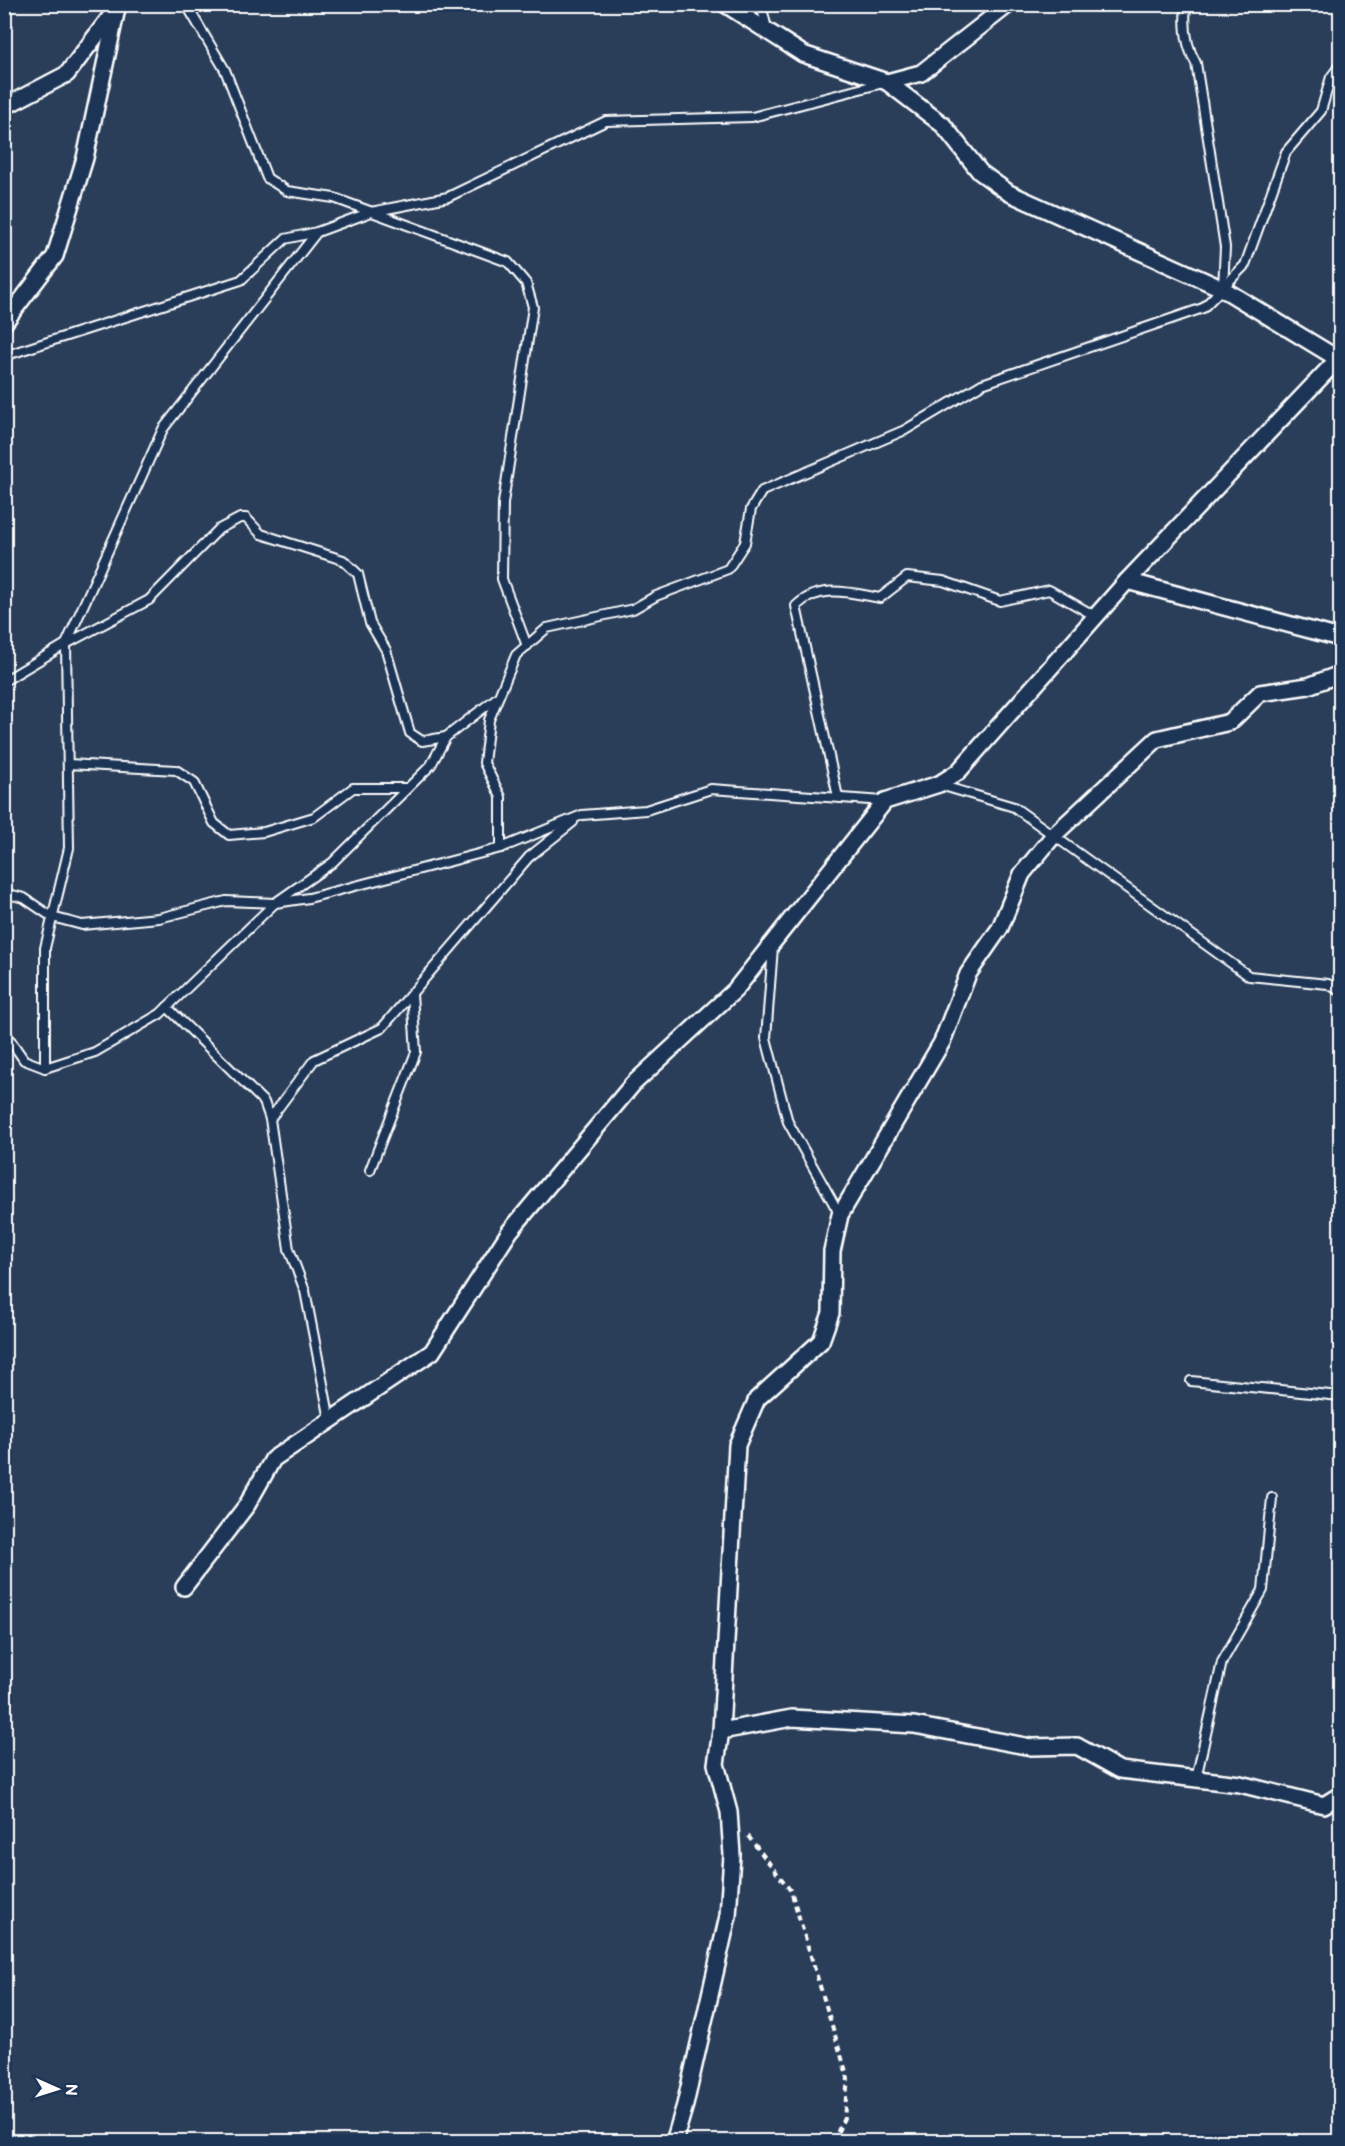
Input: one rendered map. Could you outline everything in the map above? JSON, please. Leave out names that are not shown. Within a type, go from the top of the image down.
[{"type":"street","points":[[184,1587],[247,1505],[273,1459],[432,1352],[510,1231],[633,1084],[735,990],[885,801],[939,784],[958,772],[1127,581],[1340,359],[1223,289],[1009,193],[980,172],[943,124],[887,82],[803,54],[725,4]]},
{"type":"street","points":[[887,82],[921,73],[1009,4]]},
{"type":"street","points":[[4,106],[67,74],[118,6]]},
{"type":"street","points":[[4,323],[55,256],[85,158],[118,6]]},
{"type":"street","points":[[1127,581],[1341,638]]},
{"type":"street","points":[[674,2142],[685,2105],[728,1916],[732,1855],[729,1812],[716,1764],[721,1731],[736,1445],[757,1399],[821,1341],[831,1313],[832,1251],[840,1215],[942,1042],[968,974],[999,928],[1022,874],[1054,835],[1157,739],[1230,722],[1260,693],[1308,686],[1341,674]]},
{"type":"street","points":[[721,1731],[792,1718],[914,1725],[1031,1747],[1077,1746],[1120,1770],[1240,1784],[1324,1805],[1341,1795]]},
{"type":"lane","points":[[186,4],[225,70],[267,178],[287,191],[334,198],[508,262],[526,283],[533,307],[503,503],[502,579],[526,646]]},
{"type":"lane","points":[[761,4],[767,31]]},
{"type":"lane","points":[[1186,4],[1184,20],[1189,52],[1196,63],[1225,247],[1223,289]]},
{"type":"lane","points":[[501,848],[501,798],[484,763],[489,720],[516,655],[547,628],[633,609],[656,596],[728,568],[745,543],[750,509],[762,491],[905,430],[982,384],[1203,308],[1245,265],[1286,152],[1321,111],[1331,77],[1341,65]]},
{"type":"lane","points":[[4,356],[241,280],[285,239],[317,232],[371,212],[448,197],[606,121],[752,117],[887,82]]},
{"type":"lane","points":[[45,1068],[45,948],[69,848],[66,644],[163,429],[317,232]]},
{"type":"lane","points":[[4,681],[66,644],[149,600],[219,529],[240,518],[246,518],[261,534],[343,560],[358,574],[370,623],[386,650],[410,733],[422,741],[446,737]]},
{"type":"lane","points":[[838,797],[796,606],[805,598],[828,590],[880,598],[907,577],[943,581],[1000,601],[1049,590],[1095,616]]},
{"type":"lane","points":[[4,1031],[24,1060],[45,1068],[95,1052],[167,1007],[275,903],[332,863],[431,765],[446,737],[499,696]]},
{"type":"lane","points":[[68,764],[176,770],[194,782],[214,823],[229,835],[264,832],[314,817],[353,788],[407,788]]},
{"type":"lane","points":[[939,784],[1014,807],[1249,976],[1328,984],[1341,991]]},
{"type":"lane","points":[[4,893],[24,898],[52,917],[82,926],[159,918],[226,901],[275,903],[309,898],[501,848],[582,815],[646,810],[711,789],[885,801]]},
{"type":"lane","points":[[270,1119],[314,1060],[382,1028],[528,857],[582,815]]},
{"type":"lane","points":[[773,942],[766,1038],[788,1122],[840,1215]]},
{"type":"lane","points":[[370,1170],[416,1052],[412,994]]},
{"type":"lane","points":[[167,1007],[264,1102],[270,1119],[289,1249],[305,1291],[330,1420]]},
{"type":"lane","points":[[1191,1381],[1341,1396]]},
{"type":"lane","points":[[1196,1779],[1222,1662],[1263,1590],[1272,1498]]},
{"type":"path","points":[[729,1812],[791,1891],[848,2078],[844,2118],[833,2142]]}]
